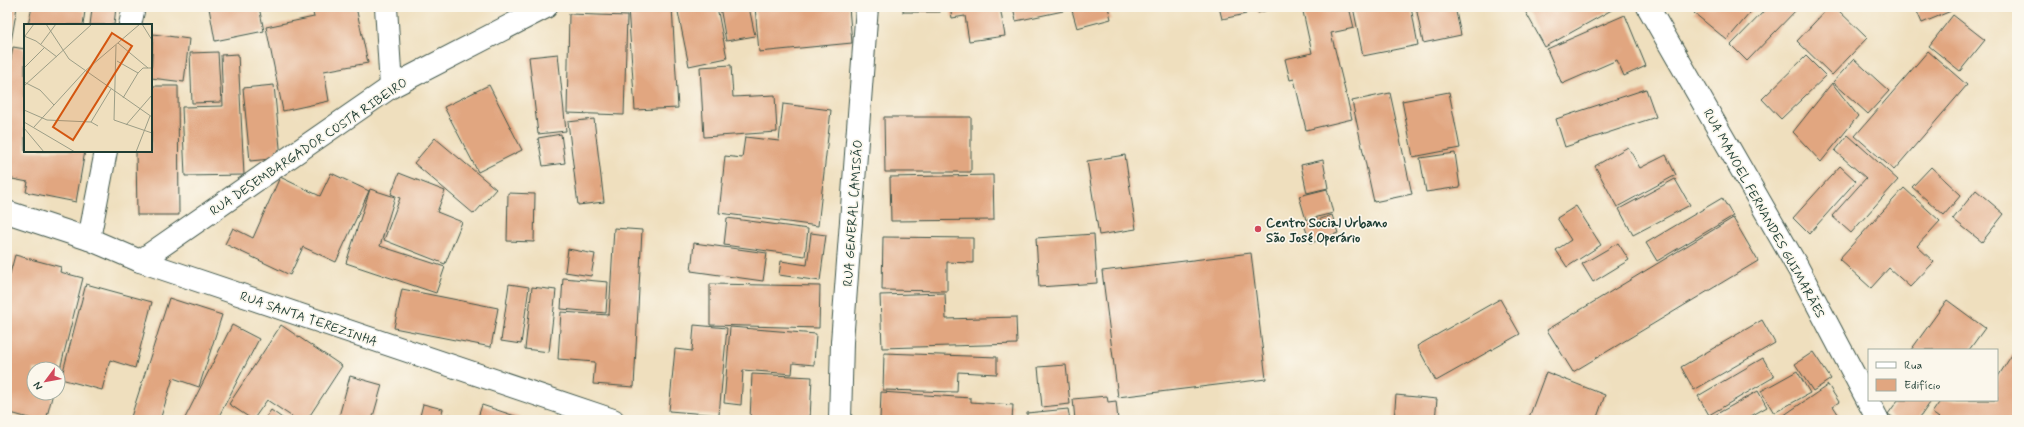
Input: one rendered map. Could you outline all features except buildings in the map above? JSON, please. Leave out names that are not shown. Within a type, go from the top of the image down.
[{"type":"street","points":[[130,24],[134,7]]},
{"type":"street","points":[[386,7],[391,87]]},
{"type":"street","name":"RUA DESEMBARGADOR COSTA RIBEIRO","points":[[140,262],[391,87],[546,7]]},
{"type":"street","name":"RUA GENERAL CAMISÃO","points":[[840,420],[842,342],[867,7]]},
{"type":"street","name":"RUA MANOEL FERNANDES GUIMARÃES","points":[[1648,7],[1798,268],[1878,420]]},
{"type":"street","points":[[88,239],[106,152]]},
{"type":"street","name":"RUA SANTA TEREZINHA","points":[[7,212],[88,239],[140,262],[613,420]]},
{"type":"place","name":"Centro Social Urbano São José Operário","points":[[1258,229]]}]
